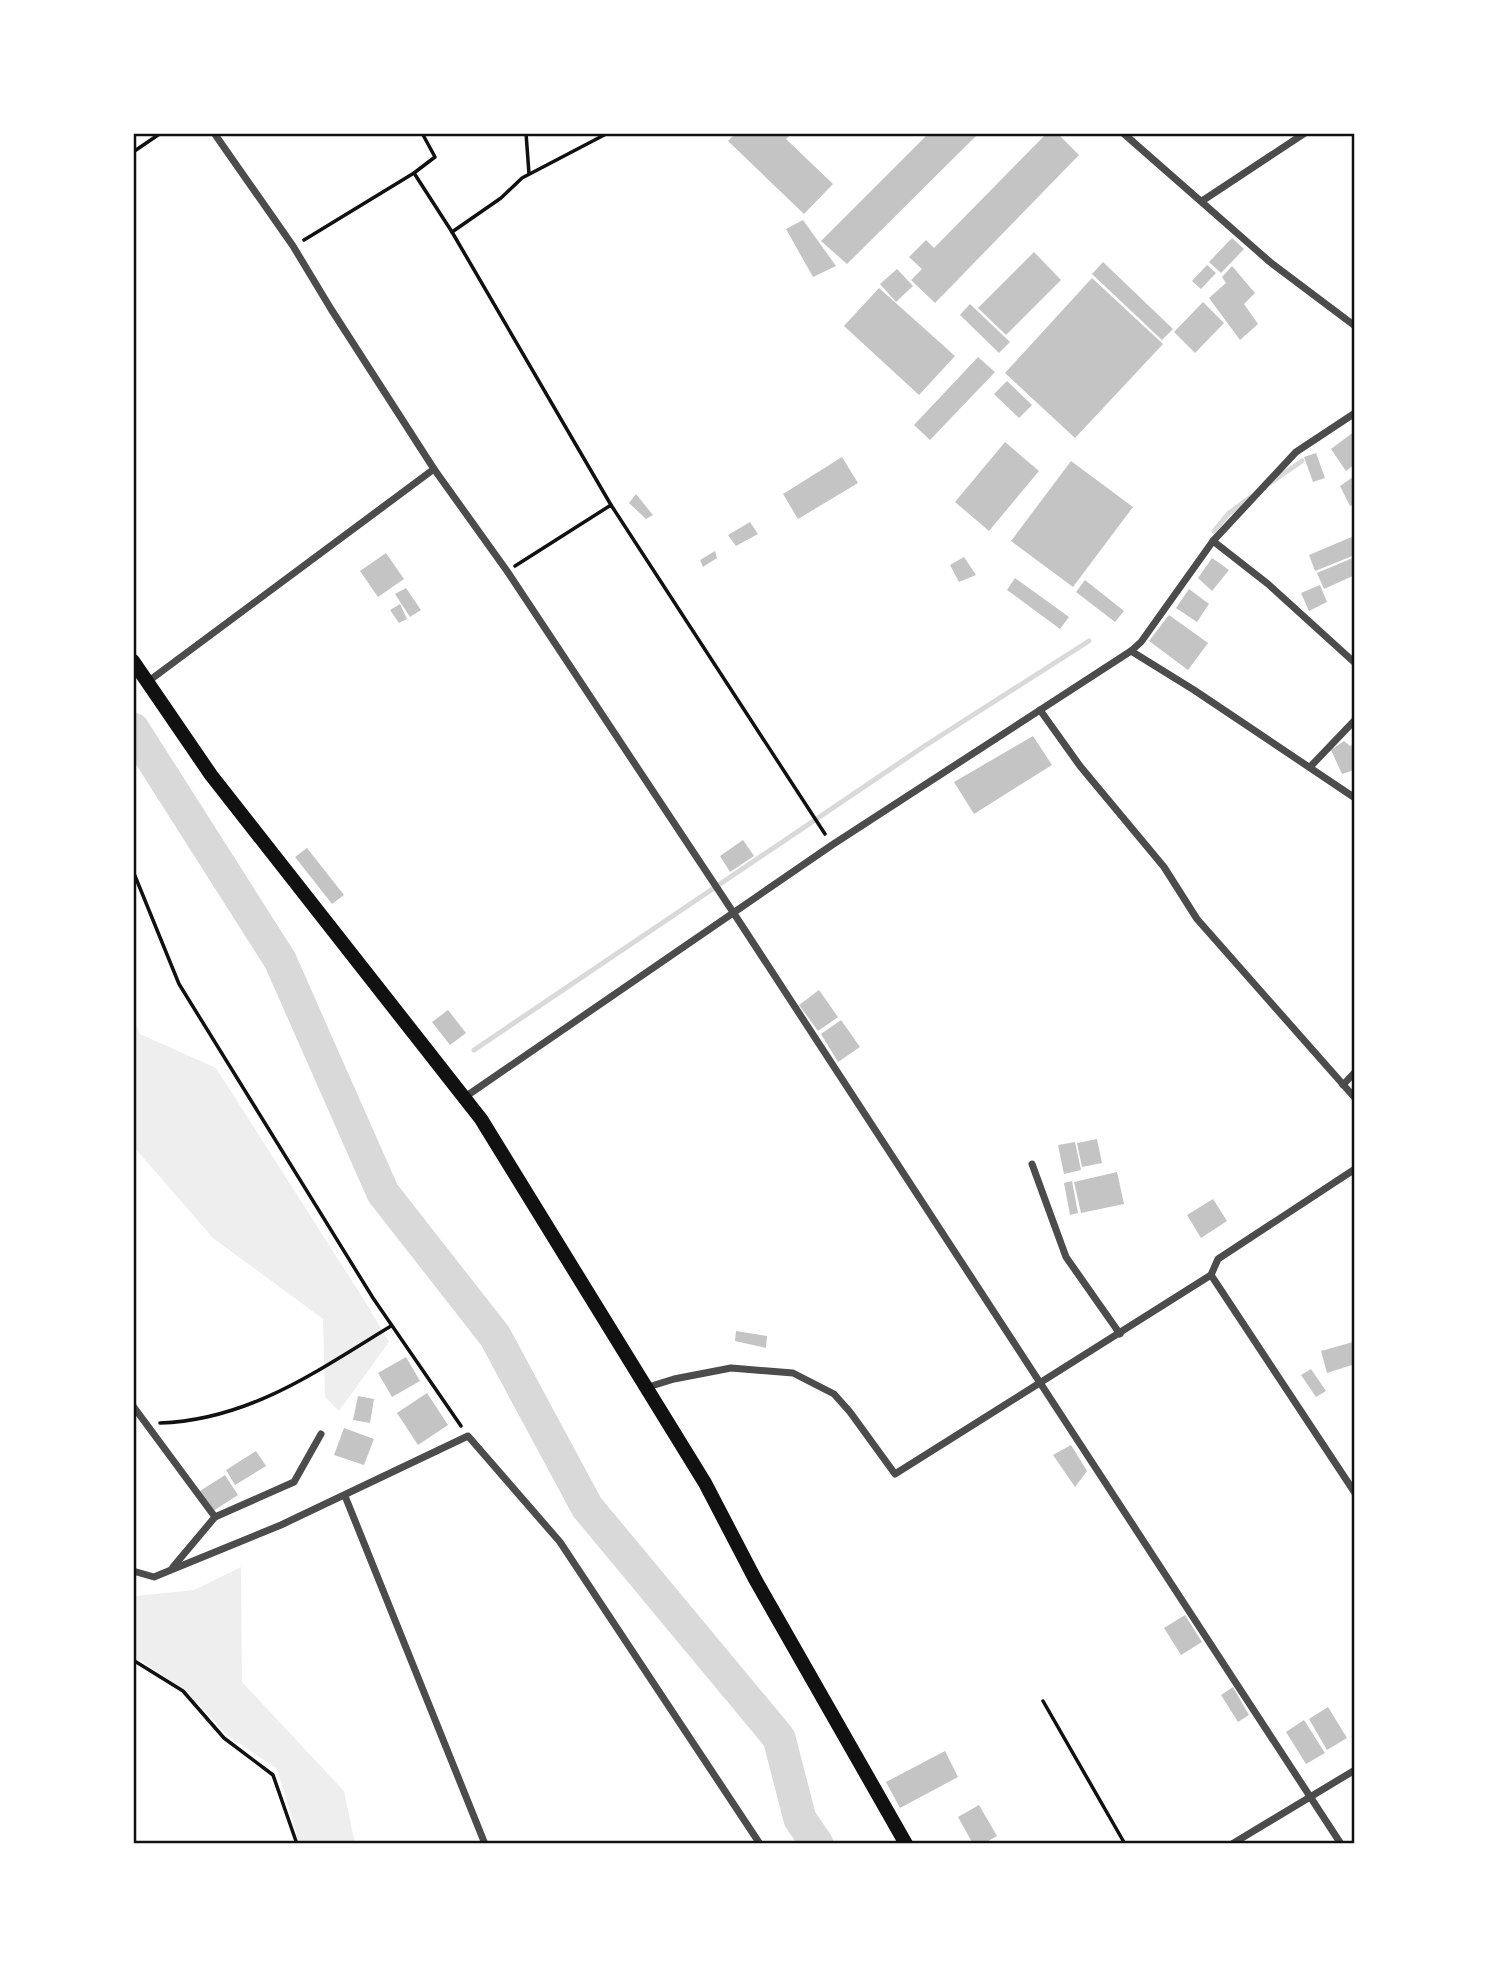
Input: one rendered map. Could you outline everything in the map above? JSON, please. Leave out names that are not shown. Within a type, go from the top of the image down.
[{"type":"main road","points":[[133,661],[211,775],[481,1119],[705,1483],[755,1579],[906,1844]]},
{"type":"street","points":[[214,133],[293,246],[434,468],[507,571],[733,912],[1341,1844]]},
{"type":"street","points":[[1123,133],[1270,262],[1355,326]]},
{"type":"street","points":[[1202,201],[1305,133]]},
{"type":"street","points":[[465,1097],[832,845],[1131,651],[1213,541],[1296,452],[1355,413]]},
{"type":"street","points":[[146,683],[434,468]]},
{"type":"street","points":[[1213,541],[1268,584],[1355,663]]},
{"type":"street","points":[[1131,651],[1355,798]]},
{"type":"street","points":[[1040,710],[1080,766],[1164,867],[1197,919],[1355,1098]]},
{"type":"street","points":[[1310,767],[1355,720]]},
{"type":"street","points":[[1343,1084],[1355,1072]]},
{"type":"street","points":[[1032,1164],[1066,1257],[1121,1334]]},
{"type":"street","points":[[645,1388],[674,1379],[731,1368],[793,1373],[834,1394],[895,1474],[1211,1275],[1218,1259],[1355,1169]]},
{"type":"street","points":[[1211,1275],[1355,1493]]},
{"type":"street","points":[[133,1406],[215,1517]]},
{"type":"street","points":[[171,1570],[215,1517],[294,1482],[321,1434]]},
{"type":"street","points":[[133,1571],[154,1577],[281,1525],[468,1436],[560,1542],[760,1844]]},
{"type":"street","points":[[345,1496],[485,1844]]},
{"type":"street","points":[[1232,1844],[1355,1770]]},
{"type":"path","points":[[133,152],[161,133]]},
{"type":"path","points":[[293,246],[414,173],[435,157],[422,133]]},
{"type":"path","points":[[526,133],[529,174]]},
{"type":"path","points":[[452,232],[501,198],[529,174],[608,133]]},
{"type":"path","points":[[414,173],[452,232],[611,505],[832,845]]},
{"type":"path","points":[[507,571],[611,505]]},
{"type":"path","points":[[133,872],[179,984],[392,1325],[468,1436]]},
{"type":"path","points":[[146,1423],[180,1422],[234,1411],[290,1387],[392,1325]]},
{"type":"path","points":[[133,1660],[183,1691],[224,1738],[273,1775],[297,1844]]},
{"type":"path","points":[[1043,1701],[1125,1844]]},
{"type":"shaded area","points":[[133,1018],[140,1034],[216,1068],[389,1342],[339,1411],[325,1397],[323,1319],[213,1238],[133,1146]]},
{"type":"shaded area","points":[[241,1567],[242,1682],[344,1791],[355,1844],[300,1844],[277,1769],[226,1734],[185,1690],[133,1656],[135,1596],[194,1590]]},
{"type":"building","points":[[736,133],[792,133],[786,139],[833,184],[804,214],[728,141]]},
{"type":"building","points":[[929,133],[979,133],[847,264],[821,241]]},
{"type":"building","points":[[1047,133],[1057,133],[1079,155],[935,303],[911,280],[922,269],[909,257],[926,240],[934,248]]},
{"type":"building","points":[[803,220],[836,266],[813,277],[786,229]]},
{"type":"building","points":[[1232,238],[1244,249],[1221,273],[1209,262]]},
{"type":"building","points":[[1034,252],[1061,280],[1006,335],[978,308]]},
{"type":"building","points":[[1103,262],[1173,329],[1162,340],[1092,274]]},
{"type":"building","points":[[1207,265],[1216,273],[1201,289],[1192,281]]},
{"type":"building","points":[[1232,266],[1255,293],[1244,304],[1258,324],[1240,340],[1209,298],[1226,283],[1222,277]]},
{"type":"building","points":[[897,269],[913,286],[896,302],[880,284]]},
{"type":"building","points":[[1092,278],[1163,344],[1075,438],[1005,373]]},
{"type":"building","points":[[879,288],[955,356],[919,395],[844,326]]},
{"type":"building","points":[[1203,302],[1224,323],[1195,353],[1174,332]]},
{"type":"building","points":[[970,304],[1010,342],[999,353],[960,315]]},
{"type":"building","points":[[978,357],[995,372],[930,440],[914,425]]},
{"type":"building","points":[[1007,381],[1032,405],[1019,418],[994,394]]},
{"type":"building","points":[[1355,431],[1355,464],[1346,471],[1331,449]]},
{"type":"building","points":[[1005,442],[1039,471],[989,531],[955,502]]},
{"type":"building","points":[[1316,453],[1325,478],[1313,482],[1304,457]]},
{"type":"building","points":[[842,457],[858,483],[798,519],[783,494]]},
{"type":"building","points":[[1071,461],[1133,507],[1073,587],[1011,541]]},
{"type":"building","points":[[1353,477],[1355,503],[1350,506],[1340,486]]},
{"type":"building","points":[[636,494],[653,515],[646,519],[629,503]]},
{"type":"building","points":[[750,522],[758,534],[736,546],[728,535]]},
{"type":"building","points":[[1354,536],[1355,555],[1315,571],[1309,555]]},
{"type":"building","points":[[715,551],[717,558],[703,567],[700,560]]},
{"type":"building","points":[[386,553],[404,579],[378,597],[360,571]]},
{"type":"building","points":[[964,557],[976,575],[959,582],[950,565]]},
{"type":"building","points":[[1355,557],[1355,575],[1324,589],[1317,573]]},
{"type":"building","points":[[1212,558],[1229,570],[1212,591],[1198,578]]},
{"type":"building","points":[[1015,578],[1069,617],[1060,629],[1007,590]]},
{"type":"building","points":[[1085,580],[1124,611],[1115,622],[1076,592]]},
{"type":"building","points":[[1320,585],[1327,602],[1309,611],[1301,593]]},
{"type":"building","points":[[406,588],[421,610],[410,617],[395,594]]},
{"type":"building","points":[[1189,589],[1209,604],[1197,622],[1176,608]]},
{"type":"building","points":[[400,604],[407,619],[399,623],[390,610]]},
{"type":"building","points":[[1169,615],[1208,643],[1188,670],[1149,641]]},
{"type":"building","points":[[1033,736],[1052,765],[974,814],[954,782]]},
{"type":"building","points":[[1344,741],[1350,746],[1355,744],[1355,761],[1354,770],[1342,774],[1331,750]]},
{"type":"building","points":[[743,840],[754,856],[730,872],[720,856]]},
{"type":"building","points":[[307,848],[344,895],[332,904],[295,857]]},
{"type":"building","points":[[819,990],[838,1017],[818,1031],[799,1005]]},
{"type":"building","points":[[448,1010],[466,1033],[450,1045],[432,1022]]},
{"type":"building","points":[[841,1020],[860,1047],[838,1062],[821,1034]]},
{"type":"building","points":[[1097,1139],[1102,1163],[1082,1167],[1077,1143]]},
{"type":"building","points":[[1075,1142],[1081,1170],[1064,1174],[1058,1145]]},
{"type":"building","points":[[1117,1172],[1124,1204],[1081,1213],[1074,1182]]},
{"type":"building","points":[[1072,1181],[1078,1213],[1070,1215],[1064,1183]]},
{"type":"building","points":[[1213,1199],[1227,1221],[1201,1238],[1187,1215]]},
{"type":"building","points":[[736,1331],[767,1336],[766,1348],[735,1341]]},
{"type":"building","points":[[1353,1342],[1355,1364],[1327,1373],[1321,1351]]},
{"type":"building","points":[[406,1357],[420,1381],[392,1397],[378,1373]]},
{"type":"building","points":[[1311,1369],[1326,1391],[1316,1397],[1301,1375]]},
{"type":"building","points":[[427,1393],[448,1425],[418,1445],[397,1413]]},
{"type":"building","points":[[358,1396],[374,1399],[370,1423],[353,1420]]},
{"type":"building","points":[[344,1428],[374,1439],[364,1465],[334,1455]]},
{"type":"building","points":[[1071,1445],[1087,1471],[1075,1487],[1053,1455]]},
{"type":"building","points":[[256,1451],[266,1466],[235,1485],[226,1470]]},
{"type":"building","points":[[225,1475],[238,1495],[213,1511],[200,1491]]},
{"type":"building","points":[[1185,1615],[1202,1642],[1181,1655],[1164,1628]]},
{"type":"building","points":[[1233,1687],[1249,1715],[1238,1722],[1221,1695]]},
{"type":"building","points":[[1328,1707],[1347,1738],[1327,1750],[1309,1719]]},
{"type":"building","points":[[1304,1720],[1325,1753],[1306,1764],[1286,1732]]},
{"type":"building","points":[[945,1751],[958,1777],[900,1808],[886,1782]]},
{"type":"building","points":[[979,1805],[997,1836],[983,1844],[973,1844],[958,1817]]},
{"type":"waterway","points":[[1270,483],[1302,461]]},
{"type":"waterway","points":[[1214,531],[1229,513],[1251,497]]},
{"type":"waterway","points":[[474,1050],[923,747],[1089,641]]},
{"type":"waterway","points":[[133,729],[280,960],[383,1193],[495,1336],[587,1507],[779,1738],[800,1819],[817,1844]]}]
